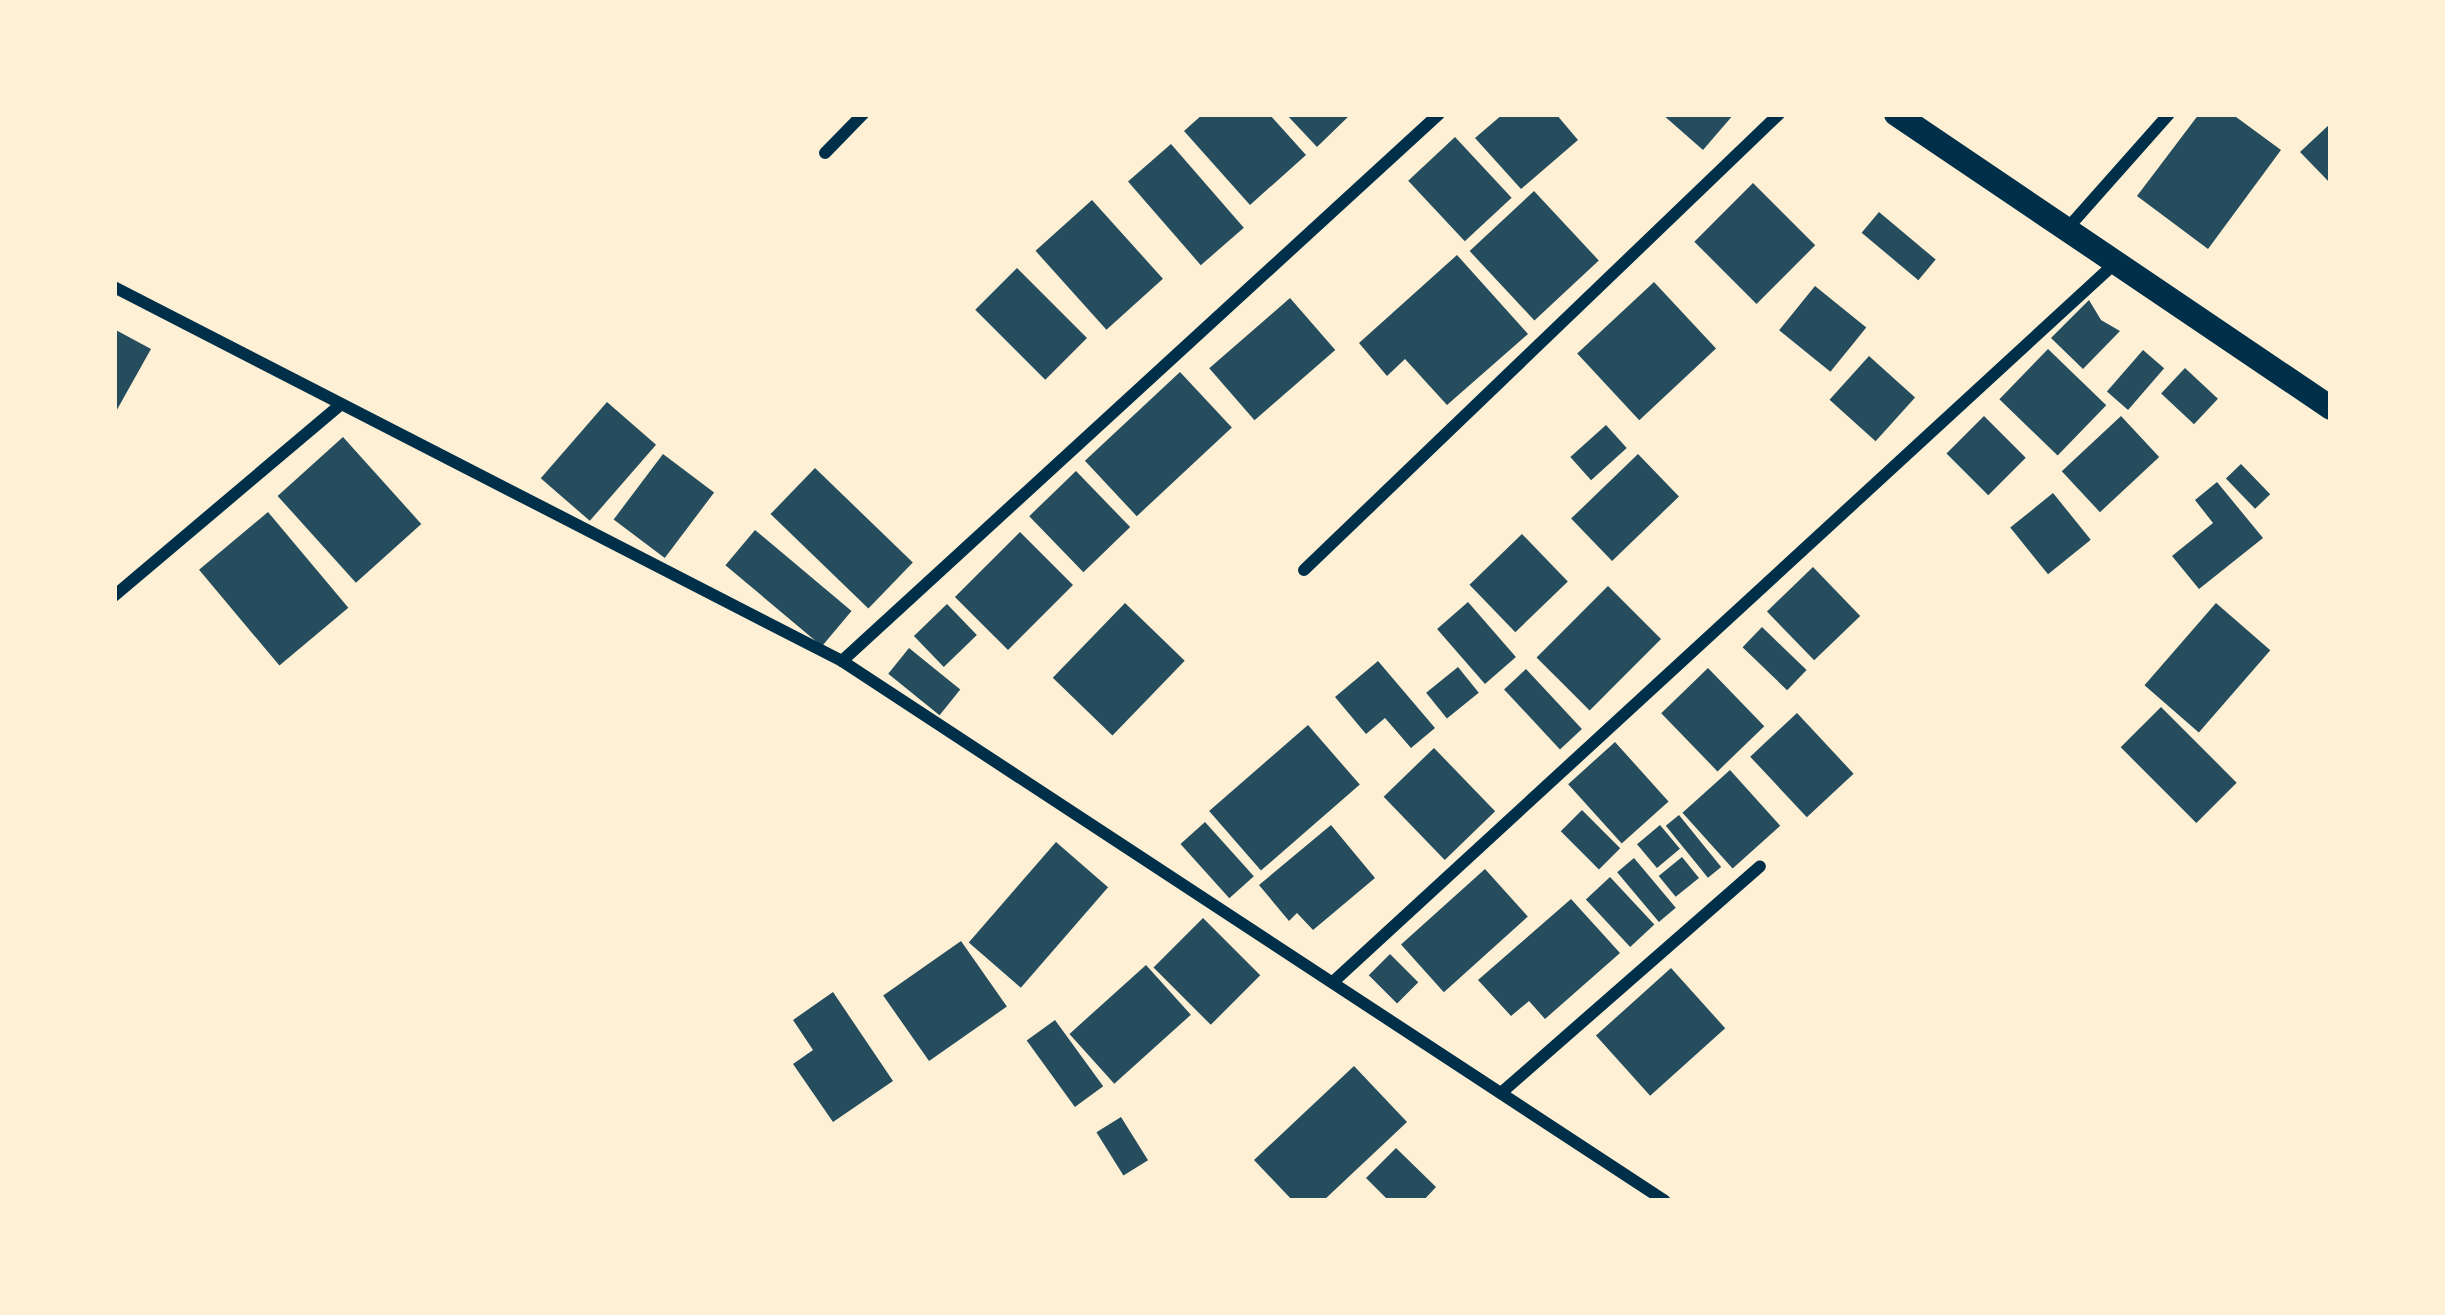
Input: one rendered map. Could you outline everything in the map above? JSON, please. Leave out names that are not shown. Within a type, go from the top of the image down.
[{"type":"main road","points":[[1896,114],[2331,408]]},
{"type":"street","points":[[825,153],[863,114]]},
{"type":"street","points":[[842,661],[1439,114]]},
{"type":"street","points":[[1304,570],[1779,114]]},
{"type":"street","points":[[2065,232],[2169,114]]},
{"type":"street","points":[[1333,982],[2114,264]]},
{"type":"street","points":[[114,287],[842,661],[1665,1201]]},
{"type":"street","points":[[114,596],[341,404]]},
{"type":"street","points":[[1501,1093],[1760,866]]},
{"type":"building","points":[[1203,114],[1269,114],[1306,155],[1250,205],[1184,131]]},
{"type":"building","points":[[1286,114],[1351,114],[1317,147]]},
{"type":"building","points":[[1503,114],[1556,114],[1578,140],[1521,189],[1475,138]]},
{"type":"building","points":[[1662,114],[1734,114],[1703,150]]},
{"type":"building","points":[[2199,114],[2232,114],[2281,150],[2208,249],[2137,196]]},
{"type":"building","points":[[2331,123],[2331,184],[2300,152]]},
{"type":"building","points":[[1455,137],[1512,198],[1465,241],[1408,181]]},
{"type":"building","points":[[1171,144],[1244,228],[1201,265],[1128,181]]},
{"type":"building","points":[[1753,183],[1815,245],[1757,304],[1694,242]]},
{"type":"building","points":[[1534,191],[1599,260],[1534,320],[1470,251]]},
{"type":"building","points":[[1092,200],[1163,279],[1106,330],[1036,251]]},
{"type":"building","points":[[1879,212],[1936,260],[1918,280],[1862,233]]},
{"type":"building","points":[[1457,255],[1528,334],[1447,405],[1405,359],[1387,376],[1359,343]]},
{"type":"building","points":[[1017,268],[1087,338],[1045,380],[975,310]]},
{"type":"building","points":[[1654,282],[1716,349],[1639,420],[1577,354]]},
{"type":"building","points":[[1815,286],[1866,328],[1830,372],[1779,330]]},
{"type":"building","points":[[1290,298],[1335,350],[1255,420],[1209,368]]},
{"type":"building","points":[[2089,300],[2101,320],[2120,331],[2083,369],[2051,338]]},
{"type":"building","points":[[114,329],[151,349],[114,415]]},
{"type":"building","points":[[2048,349],[2106,405],[2058,456],[1999,399]]},
{"type":"building","points":[[2143,350],[2164,368],[2128,410],[2107,392]]},
{"type":"building","points":[[1869,356],[1915,397],[1876,441],[1830,400]]},
{"type":"building","points":[[2185,368],[2218,399],[2194,424],[2161,394]]},
{"type":"building","points":[[1180,372],[1232,428],[1137,516],[1085,461]]},
{"type":"building","points":[[607,402],[656,445],[590,521],[541,478]]},
{"type":"building","points":[[1984,416],[2026,458],[1988,495],[1947,453]]},
{"type":"building","points":[[2121,416],[2159,457],[2100,512],[2062,471]]},
{"type":"building","points":[[1606,425],[1627,448],[1591,480],[1570,457]]},
{"type":"building","points":[[343,437],[421,524],[356,583],[278,496]]},
{"type":"building","points":[[663,454],[714,493],[665,558],[614,519]]},
{"type":"building","points":[[1638,454],[1679,496],[1612,561],[1571,519]]},
{"type":"building","points":[[2241,464],[2270,494],[2255,509],[2226,479]]},
{"type":"building","points":[[815,468],[913,562],[868,609],[771,514]]},
{"type":"building","points":[[1076,471],[1130,527],[1083,572],[1029,516]]},
{"type":"building","points":[[2217,482],[2263,538],[2199,589],[2172,556],[2213,523],[2195,500]]},
{"type":"building","points":[[2053,493],[2091,540],[2048,574],[2010,528]]},
{"type":"building","points":[[268,512],[348,608],[279,666],[199,570]]},
{"type":"building","points":[[755,530],[852,611],[822,646],[725,565]]},
{"type":"building","points":[[1020,532],[1073,585],[1008,650],[955,597]]},
{"type":"building","points":[[1522,534],[1568,581],[1515,632],[1469,585]]},
{"type":"building","points":[[1813,567],[1860,616],[1814,660],[1767,611]]},
{"type":"building","points":[[1608,586],[1661,639],[1590,710],[1537,657]]},
{"type":"building","points":[[1468,602],[1516,657],[1485,684],[1437,629]]},
{"type":"building","points":[[1125,603],[1185,661],[1112,735],[1053,678]]},
{"type":"building","points":[[2216,603],[2270,650],[2199,732],[2144,685]]},
{"type":"building","points":[[947,604],[977,635],[944,667],[914,636]]},
{"type":"building","points":[[1762,627],[1807,670],[1787,690],[1743,647]]},
{"type":"building","points":[[909,648],[960,690],[940,715],[888,674]]},
{"type":"building","points":[[1378,661],[1435,728],[1411,748],[1385,718],[1366,734],[1335,697]]},
{"type":"building","points":[[1458,667],[1479,693],[1447,718],[1426,693]]},
{"type":"building","points":[[1708,668],[1764,726],[1718,771],[1661,713]]},
{"type":"building","points":[[1526,669],[1582,729],[1560,749],[1504,689]]},
{"type":"building","points":[[2161,707],[2237,783],[2196,823],[2121,747]]},
{"type":"building","points":[[1797,713],[1854,774],[1807,817],[1750,757]]},
{"type":"building","points":[[1308,725],[1360,785],[1261,871],[1209,811]]},
{"type":"building","points":[[1615,742],[1669,801],[1622,844],[1568,784]]},
{"type":"building","points":[[1434,748],[1495,811],[1445,860],[1384,797]]},
{"type":"building","points":[[1730,770],[1780,826],[1733,869],[1682,813]]},
{"type":"building","points":[[1582,810],[1620,848],[1599,869],[1561,831]]},
{"type":"building","points":[[1679,815],[1721,867],[1708,878],[1666,826]]},
{"type":"building","points":[[1205,822],[1254,876],[1229,898],[1180,844]]},
{"type":"building","points":[[1331,825],[1375,878],[1313,930],[1297,913],[1289,921],[1259,885]]},
{"type":"building","points":[[1660,825],[1680,849],[1657,868],[1637,844]]},
{"type":"building","points":[[1056,842],[1108,887],[1021,988],[969,942]]},
{"type":"building","points":[[1682,857],[1699,878],[1676,897],[1659,876]]},
{"type":"building","points":[[1634,858],[1676,908],[1659,922],[1617,872]]},
{"type":"building","points":[[1485,869],[1528,917],[1444,992],[1401,945]]},
{"type":"building","points":[[1610,877],[1654,925],[1630,947],[1586,900]]},
{"type":"building","points":[[1571,899],[1620,953],[1545,1019],[1529,1001],[1511,1016],[1478,980]]},
{"type":"building","points":[[1203,918],[1260,975],[1211,1025],[1154,967]]},
{"type":"building","points":[[961,941],[1007,1007],[929,1061],[883,995]]},
{"type":"building","points":[[1390,954],[1418,982],[1397,1003],[1369,975]]},
{"type":"building","points":[[1146,965],[1191,1015],[1114,1084],[1069,1034]]},
{"type":"building","points":[[1671,968],[1725,1028],[1650,1096],[1596,1036]]},
{"type":"building","points":[[833,992],[893,1081],[833,1122],[793,1064],[813,1050],[793,1020]]},
{"type":"building","points":[[1055,1020],[1103,1086],[1075,1107],[1027,1041]]},
{"type":"building","points":[[1354,1066],[1407,1122],[1323,1201],[1293,1201],[1254,1160]]},
{"type":"building","points":[[1121,1117],[1148,1160],[1123,1176],[1096,1132]]},
{"type":"building","points":[[1396,1148],[1436,1187],[1423,1201],[1389,1201],[1366,1178]]}]
